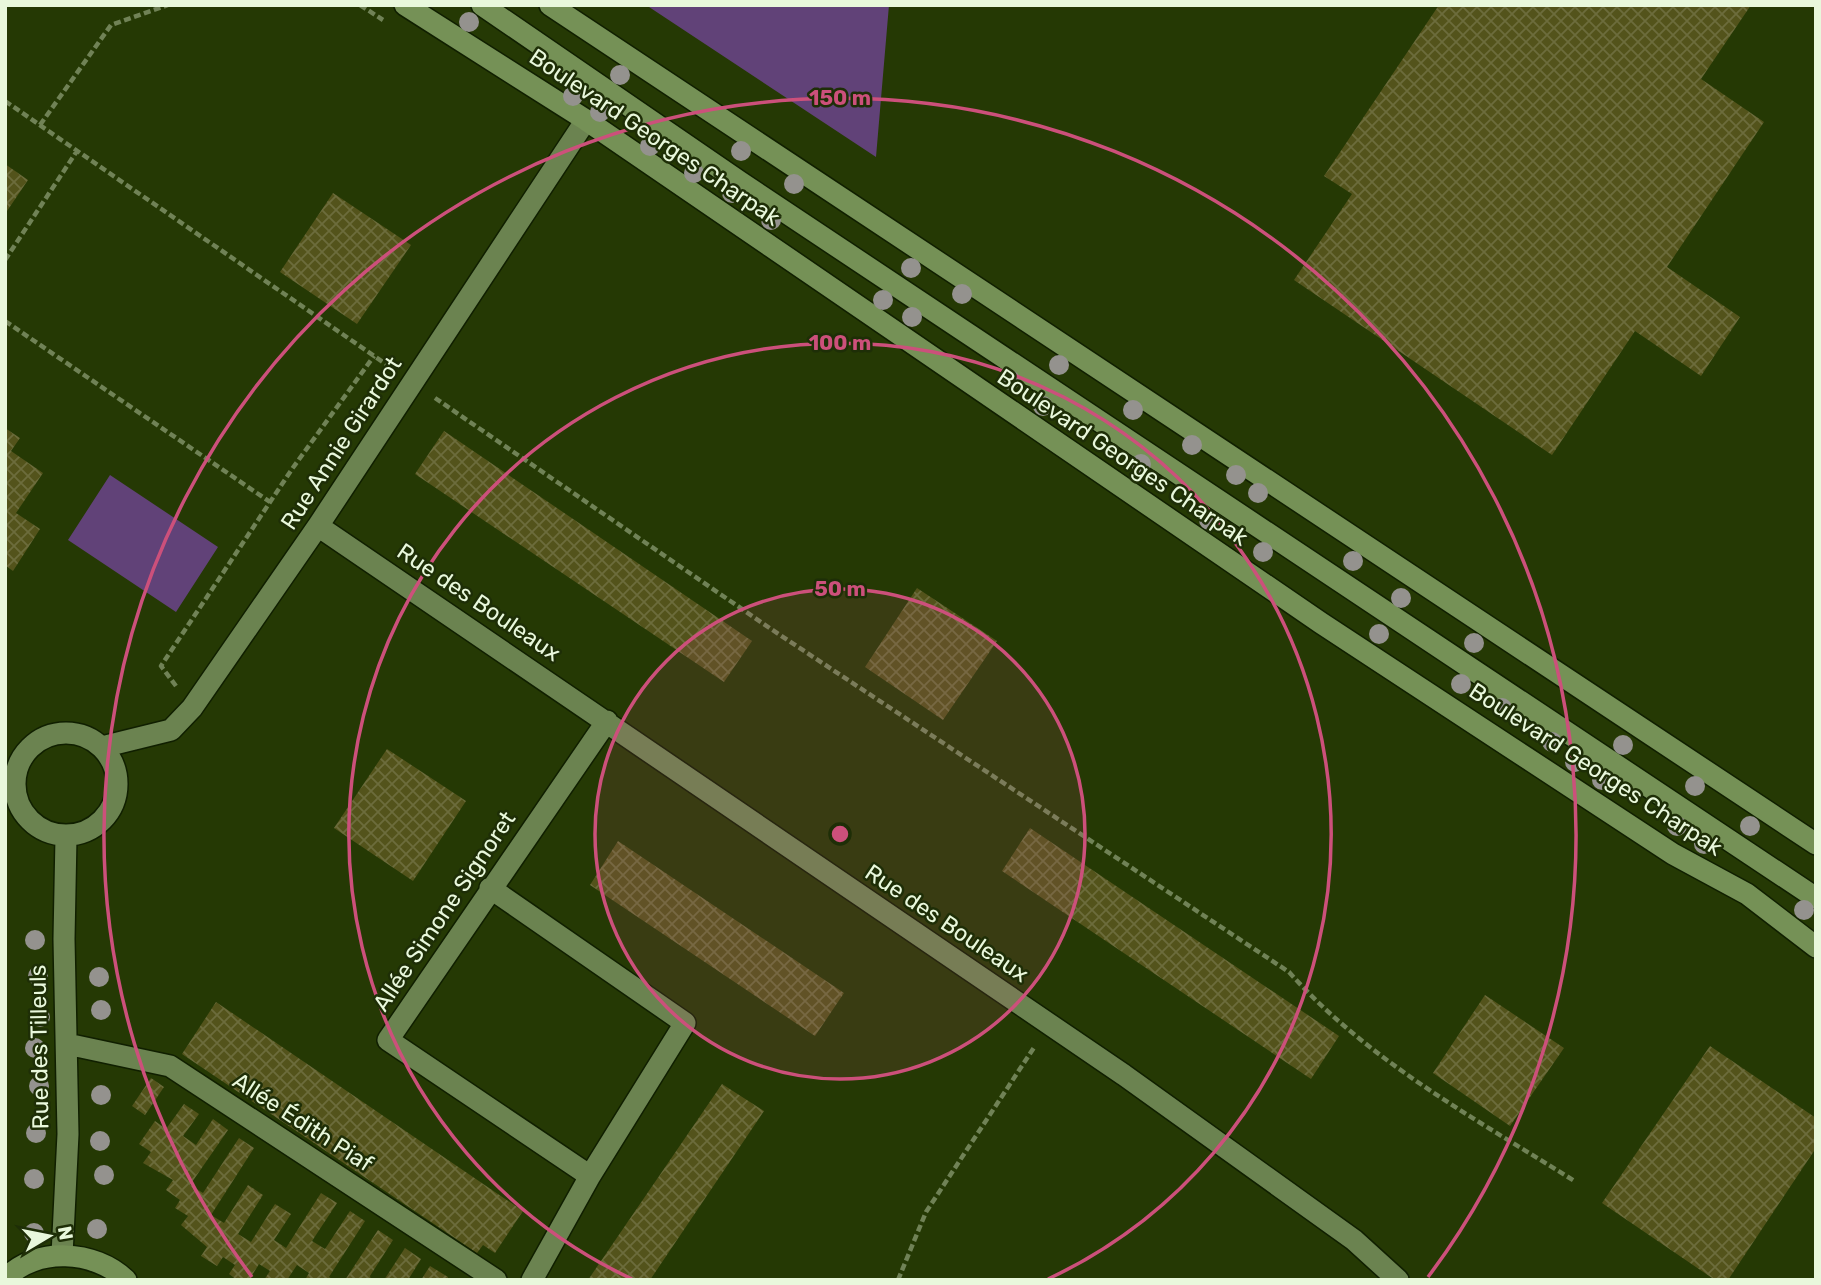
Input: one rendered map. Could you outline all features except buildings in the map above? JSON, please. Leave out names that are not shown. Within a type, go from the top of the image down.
[{"type":"main road","name":"Boulevard Georges Charpak","points":[[404,5],[586,120],[1321,623],[1673,854],[1746,894],[1816,947]]},
{"type":"main road","points":[[482,5],[740,182],[1816,898]]},
{"type":"main road","points":[[550,5],[1816,844]]},
{"type":"main road","points":[[5,1279],[34,1260],[62,1255],[91,1258],[117,1271],[126,1280]]},
{"type":"street","name":"Rue Annie Girardot","points":[[102,747],[171,730],[192,708],[318,526],[586,120]]},
{"type":"street","name":"Rue des Bouleaux","points":[[318,526],[1250,1163],[1354,1240],[1398,1280]]},
{"type":"street","name":"Allée Simone Signoret","points":[[590,1176],[388,1040],[489,888],[607,721]]},
{"type":"street","points":[[76,733],[102,747],[116,771],[117,789],[113,806],[94,827],[66,837],[46,832],[31,822],[21,808],[10,772],[30,747],[56,734],[76,733]]},
{"type":"street","name":"Rue des Tilleuls","points":[[62,1255],[68,1134],[64,939],[66,837]]},
{"type":"street","points":[[489,888],[685,1023],[590,1176],[532,1280]]},
{"type":"street","name":"Allée Édith Piaf","points":[[67,1044],[170,1066],[496,1280]]},
{"type":"path","points":[[40,125],[111,25],[167,5]]},
{"type":"path","points":[[5,101],[771,629],[1289,972],[1317,1003],[1415,1082],[1576,1182]]},
{"type":"path","points":[[5,260],[77,150]]},
{"type":"path","points":[[5,321],[270,502]]},
{"type":"path","points":[[192,708],[161,666],[270,502],[374,356]]},
{"type":"path","points":[[898,1280],[926,1212],[999,1105],[1049,1024]]},
{"type":"shaded area","points":[[646,5],[889,5],[876,157]]},
{"type":"shaded area","points":[[110,475],[218,547],[176,612],[68,540]]}]
